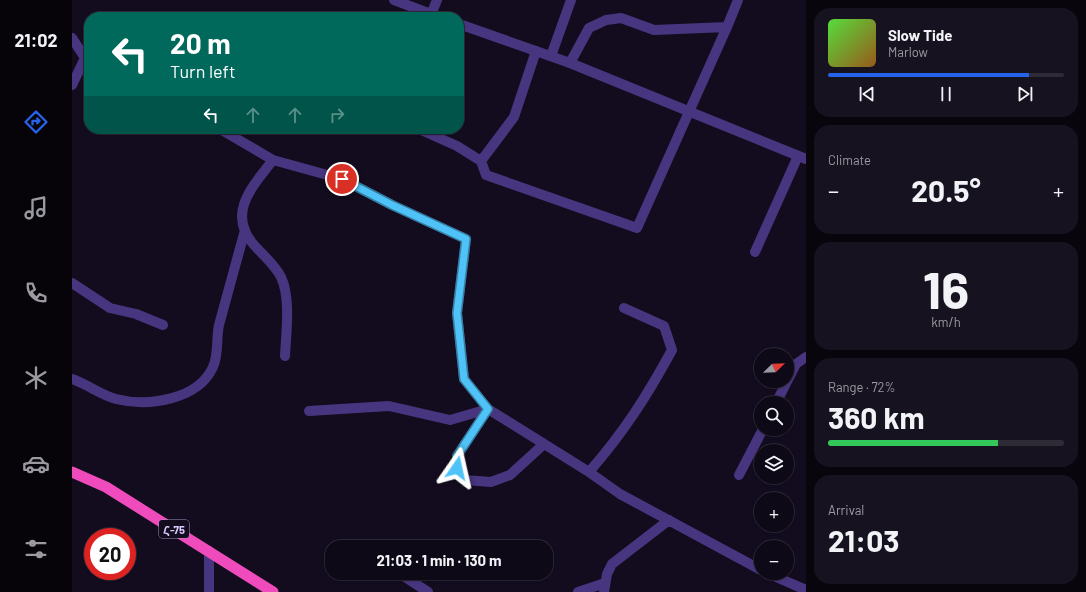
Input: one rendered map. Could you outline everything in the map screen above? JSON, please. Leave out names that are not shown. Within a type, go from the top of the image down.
[{"type":"highway","name":"Հ-75","points":[[72,472],[106,487],[272,592]]},
{"type":"street","points":[[394,0],[423,12]]},
{"type":"street","points":[[434,12],[436,0]]},
{"type":"street","points":[[551,56],[571,0]]},
{"type":"street","points":[[430,134],[457,146],[481,161],[486,175],[637,228],[738,0]]},
{"type":"street","points":[[570,63],[589,28],[606,20],[621,18],[654,30],[727,26]]},
{"type":"street","points":[[464,26],[570,63],[802,158],[755,252]]},
{"type":"street","points":[[72,38],[84,55]]},
{"type":"street","points":[[481,161],[514,117],[536,51]]},
{"type":"street","points":[[72,85],[84,64]]},
{"type":"street","points":[[229,134],[273,160],[342,179],[392,205],[466,239],[457,313],[464,379],[488,409],[590,472],[620,494],[754,566]]},
{"type":"street","points":[[273,160],[251,189],[242,207],[242,218],[245,230],[252,243],[276,269],[282,278],[286,304],[285,356]]},
{"type":"street","points":[[72,379],[115,399],[133,402],[156,402],[178,396],[192,390],[205,380],[213,367],[216,357],[217,333],[245,230]]},
{"type":"street","points":[[72,283],[110,308],[136,314],[163,325]]},
{"type":"street","points":[[590,472],[625,428],[649,392],[672,350],[664,326],[624,308]]},
{"type":"street","points":[[780,396],[796,364],[806,357]]},
{"type":"street","points":[[309,411],[389,406],[450,420],[488,409]]},
{"type":"street","points":[[488,409],[457,456],[457,468],[464,480],[490,482],[510,475],[544,444]]},
{"type":"street","points":[[739,475],[759,436]]},
{"type":"street","points":[[578,592],[604,588],[607,574],[612,564],[669,520]]},
{"type":"street","points":[[209,551],[209,592]]},
{"type":"street","points":[[409,580],[428,592]]},
{"type":"street","points":[[783,580],[806,590]]},
{"type":"route","points":[[342,179],[392,205],[466,239],[457,313],[464,379],[488,409],[457,456],[457,468]]}]
